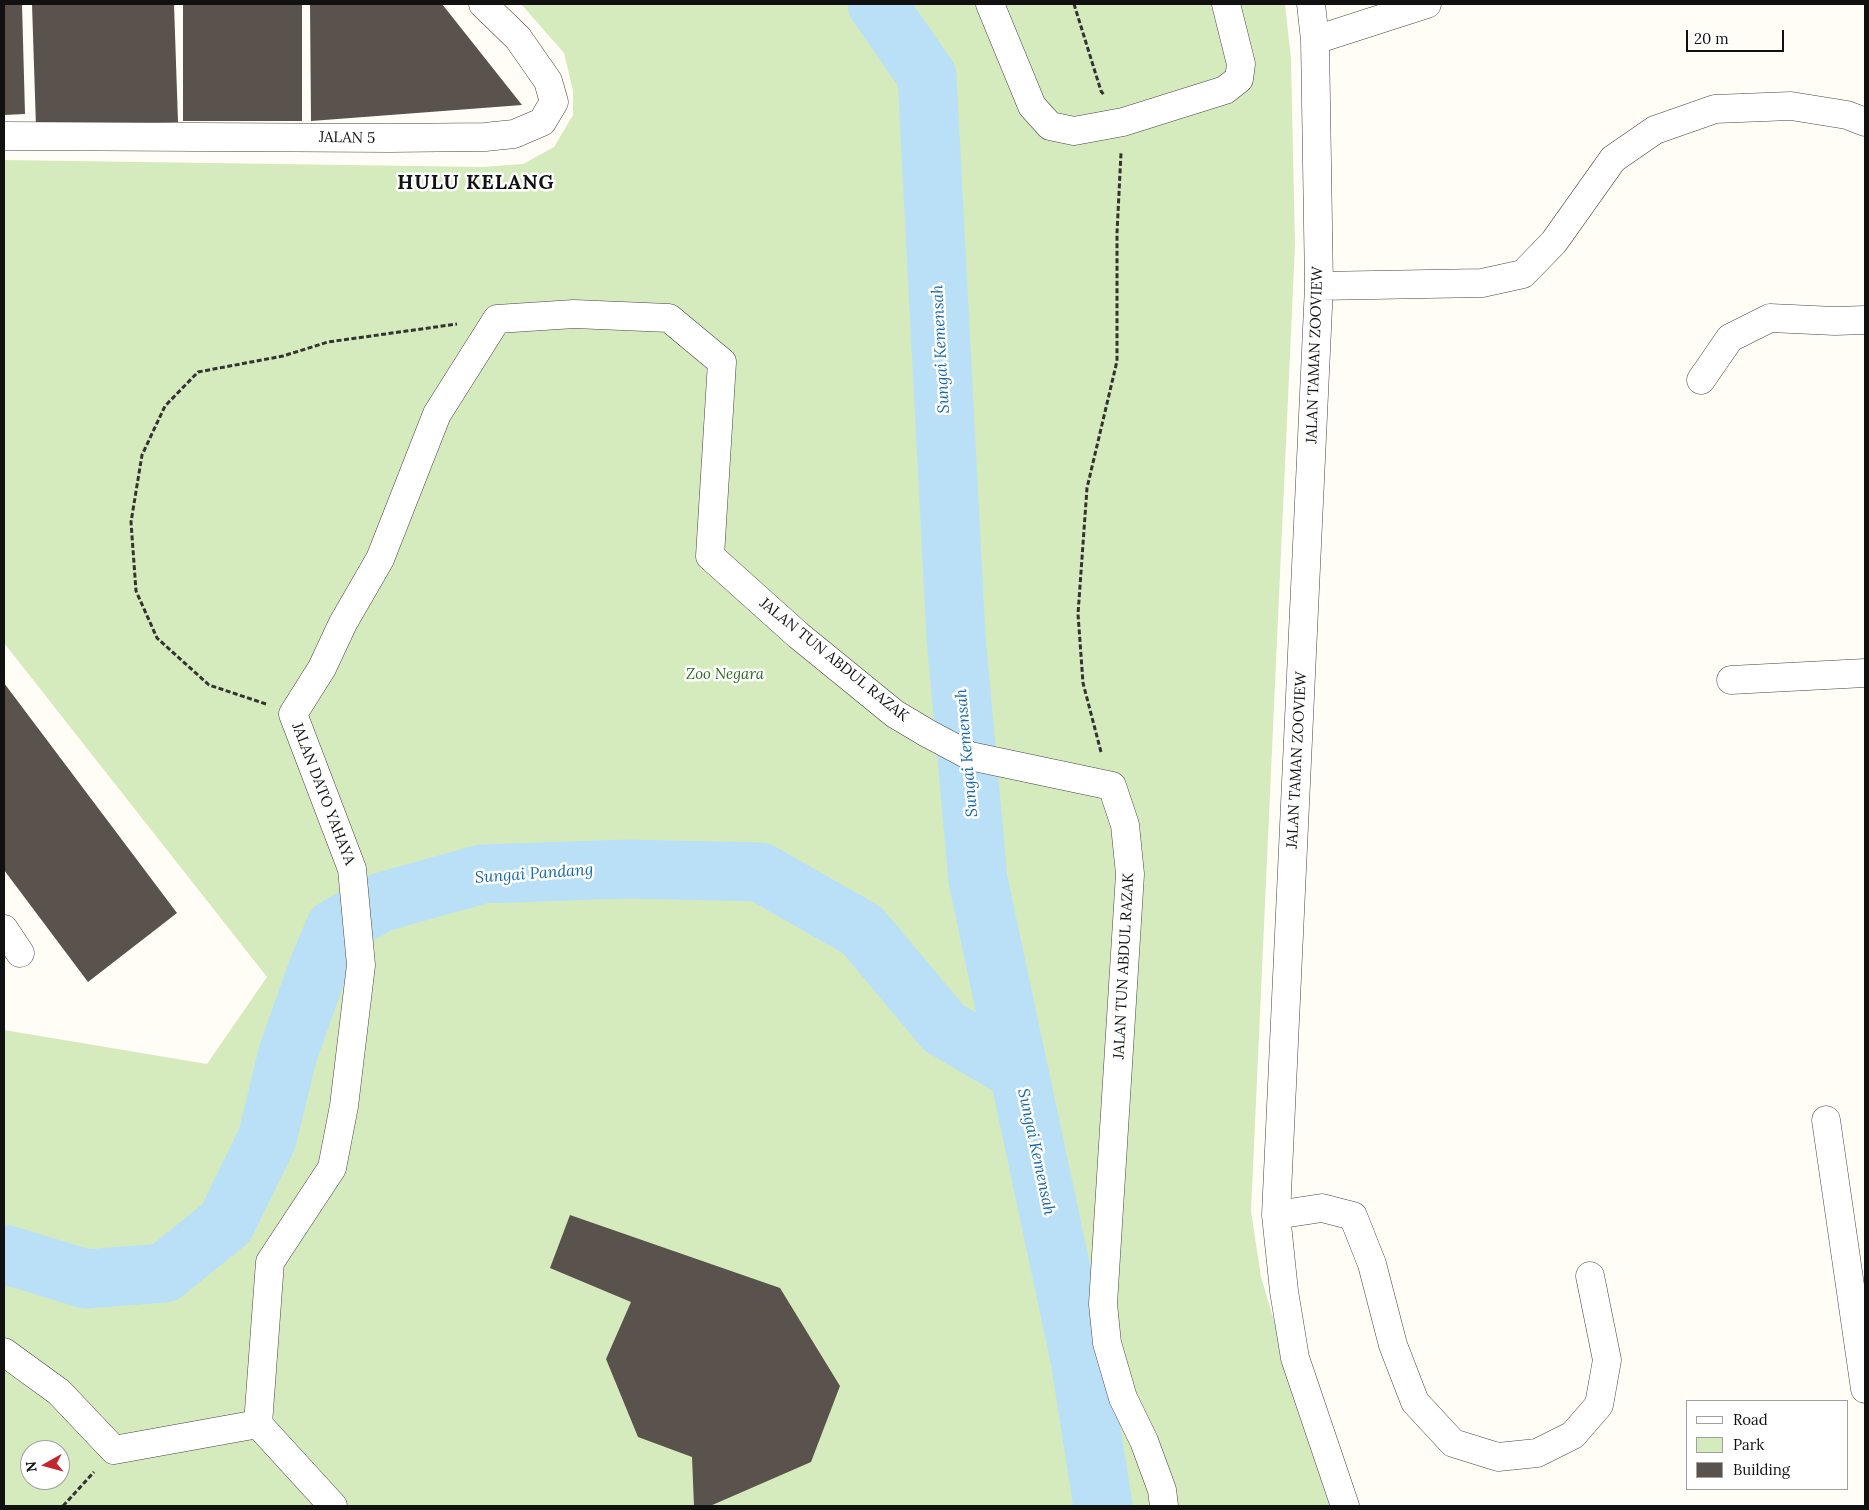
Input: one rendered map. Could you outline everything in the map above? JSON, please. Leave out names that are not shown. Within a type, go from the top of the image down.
[{"type":"street","name":"JALAN 5","points":[[4,136],[390,138],[485,137],[514,134],[542,122],[554,102],[548,81],[518,38],[484,4]]},
{"type":"street","points":[[990,4],[1032,106],[1050,126],[1074,131],[1123,122],[1225,90],[1239,79],[1241,64],[1226,4]]},
{"type":"street","name":"JALAN TAMAN ZOOVIEW","points":[[1311,4],[1315,40],[1319,286],[1276,1215],[1284,1291],[1295,1358],[1345,1506]]},
{"type":"street","points":[[1315,40],[1427,4]]},
{"type":"street","points":[[1319,286],[1482,283],[1523,274],[1554,242],[1613,159],[1655,130],[1716,109],[1791,106],[1847,114],[1865,122]]},
{"type":"street","name":"JALAN TUN ABDUL RAZAK","points":[[497,319],[574,314],[669,318],[722,362],[710,556],[798,635],[895,714],[927,733],[970,756],[1112,786],[1125,825],[1130,874],[1103,1304],[1106,1343],[1123,1398],[1144,1441],[1162,1490],[1164,1506]]},
{"type":"street","points":[[1701,380],[1730,338],[1770,318],[1835,321],[1865,320]]},
{"type":"street","name":"JALAN DATO YAHAYA","points":[[258,1424],[270,1262],[332,1168],[344,1106],[361,965],[352,869],[293,714],[322,668],[343,623],[380,559],[437,414],[497,319]]},
{"type":"street","points":[[1731,680],[1865,673]]},
{"type":"street","points":[[1826,1120],[1865,1389]]},
{"type":"street","points":[[1276,1215],[1322,1208],[1353,1216],[1372,1264],[1393,1345],[1415,1402],[1453,1443],[1498,1457],[1537,1453],[1573,1435],[1599,1405],[1607,1360],[1590,1276]]},
{"type":"street","points":[[4,1352],[59,1392],[114,1450],[258,1424],[333,1506]]},
{"type":"path","points":[[1074,4],[1101,91],[1123,122],[1117,233],[1117,361],[1087,488],[1078,614],[1083,683],[1096,738],[1112,786]]},
{"type":"path","points":[[293,714],[209,685],[157,638],[136,591],[131,522],[142,454],[165,406],[198,372],[283,356],[328,342],[497,319]]},
{"type":"path","points":[[63,1506],[114,1450]]},
{"type":"green space","name":"Zoo Negara","points":[[521,4],[1285,4],[1291,59],[1295,245],[1251,1211],[1261,1277],[1293,1384],[1342,1506],[4,1506],[4,1030],[207,1064],[267,977],[4,643],[4,160],[483,167],[523,164],[554,147],[573,115],[573,91],[564,53]]},
{"type":"building","points":[[4,4],[22,4],[25,114],[4,115]]},
{"type":"building","points":[[32,4],[174,4],[178,122],[36,127]]},
{"type":"building","points":[[183,4],[302,4],[302,121],[183,121]]},
{"type":"building","points":[[310,4],[442,4],[522,105],[311,121]]},
{"type":"building","points":[[4,683],[177,913],[88,982],[4,870]]},
{"type":"building","points":[[570,1215],[780,1288],[840,1386],[811,1462],[710,1506],[694,1506],[692,1457],[638,1437],[606,1359],[631,1302],[550,1268]]},
{"type":"waterway","name":"Sungai Kemensah","points":[[877,4],[927,76],[956,637],[978,880],[1080,1359],[1103,1506]]},
{"type":"waterway","name":"Sungai Pandang","points":[[4,1254],[86,1279],[164,1273],[226,1223],[267,1139],[288,1053],[320,963],[335,928],[382,902],[482,874],[628,869],[760,872],[862,930],[944,1028],[1019,1072]]},
{"type":"district","name":"HULU KELANG","points":[[476,183]]}]
